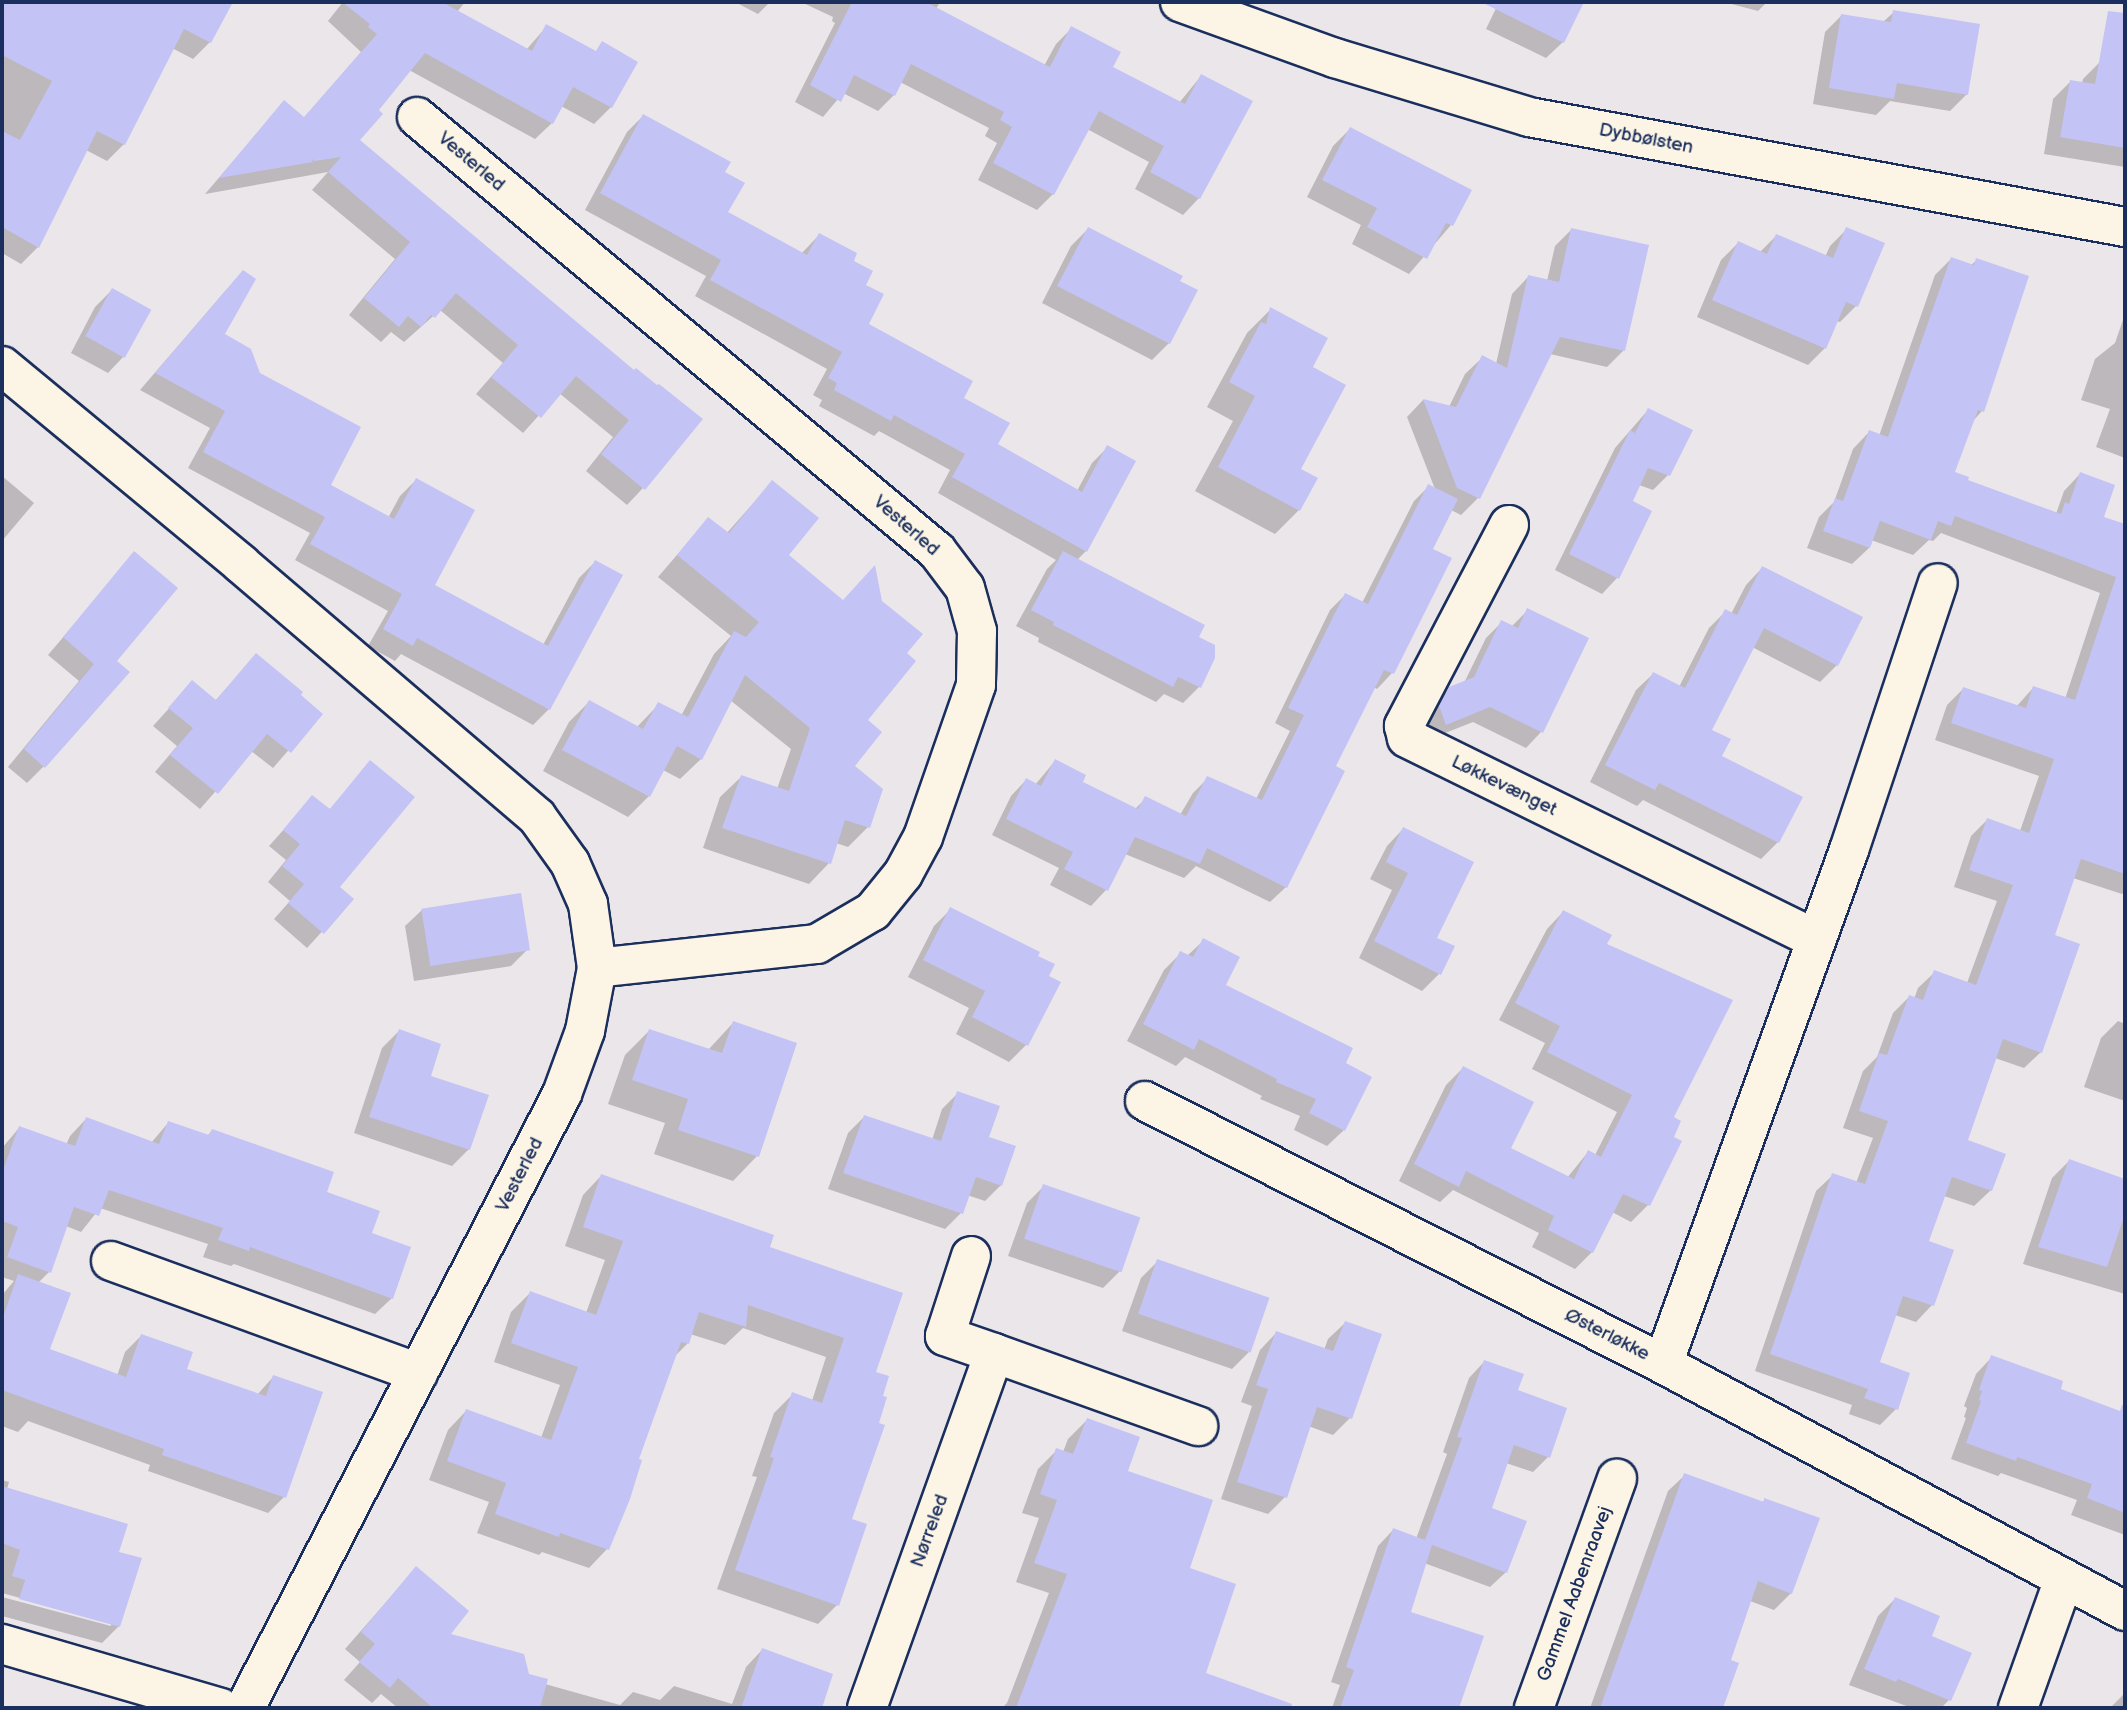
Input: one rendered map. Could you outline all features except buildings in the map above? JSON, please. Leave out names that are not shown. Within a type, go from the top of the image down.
[{"type":"street","name":"Dybbølsten","points":[[1180,2],[1335,58],[1529,117],[2125,227]]},
{"type":"street","name":"Vesterled","points":[[417,117],[937,551],[965,588],[977,631],[976,685],[923,837],[903,874],[873,911],[817,943],[597,968]]},
{"type":"street","name":"Vesterled","points":[[2,366],[252,573],[537,817],[570,863],[589,904],[597,968],[585,1031],[562,1094],[245,1708]]},
{"type":"street","name":"Løkkevænget","points":[[1509,525],[1404,726],[1407,738],[1816,939]]},
{"type":"street","points":[[1663,1364],[1816,939],[1938,583]]},
{"type":"street","name":"Østerløkke","points":[[1145,1101],[1663,1364],[2125,1611]]},
{"type":"street","points":[[971,1256],[945,1336],[1198,1426]]},
{"type":"street","points":[[111,1261],[418,1373]]},
{"type":"street","name":"Nørreled","points":[[866,1708],[994,1353]]},
{"type":"street","name":"Gammel Aabenraavej","points":[[1534,1708],[1617,1479]]},
{"type":"street","points":[[2018,1708],[2064,1579]]},
{"type":"street","points":[[2,1644],[221,1708]]}]
